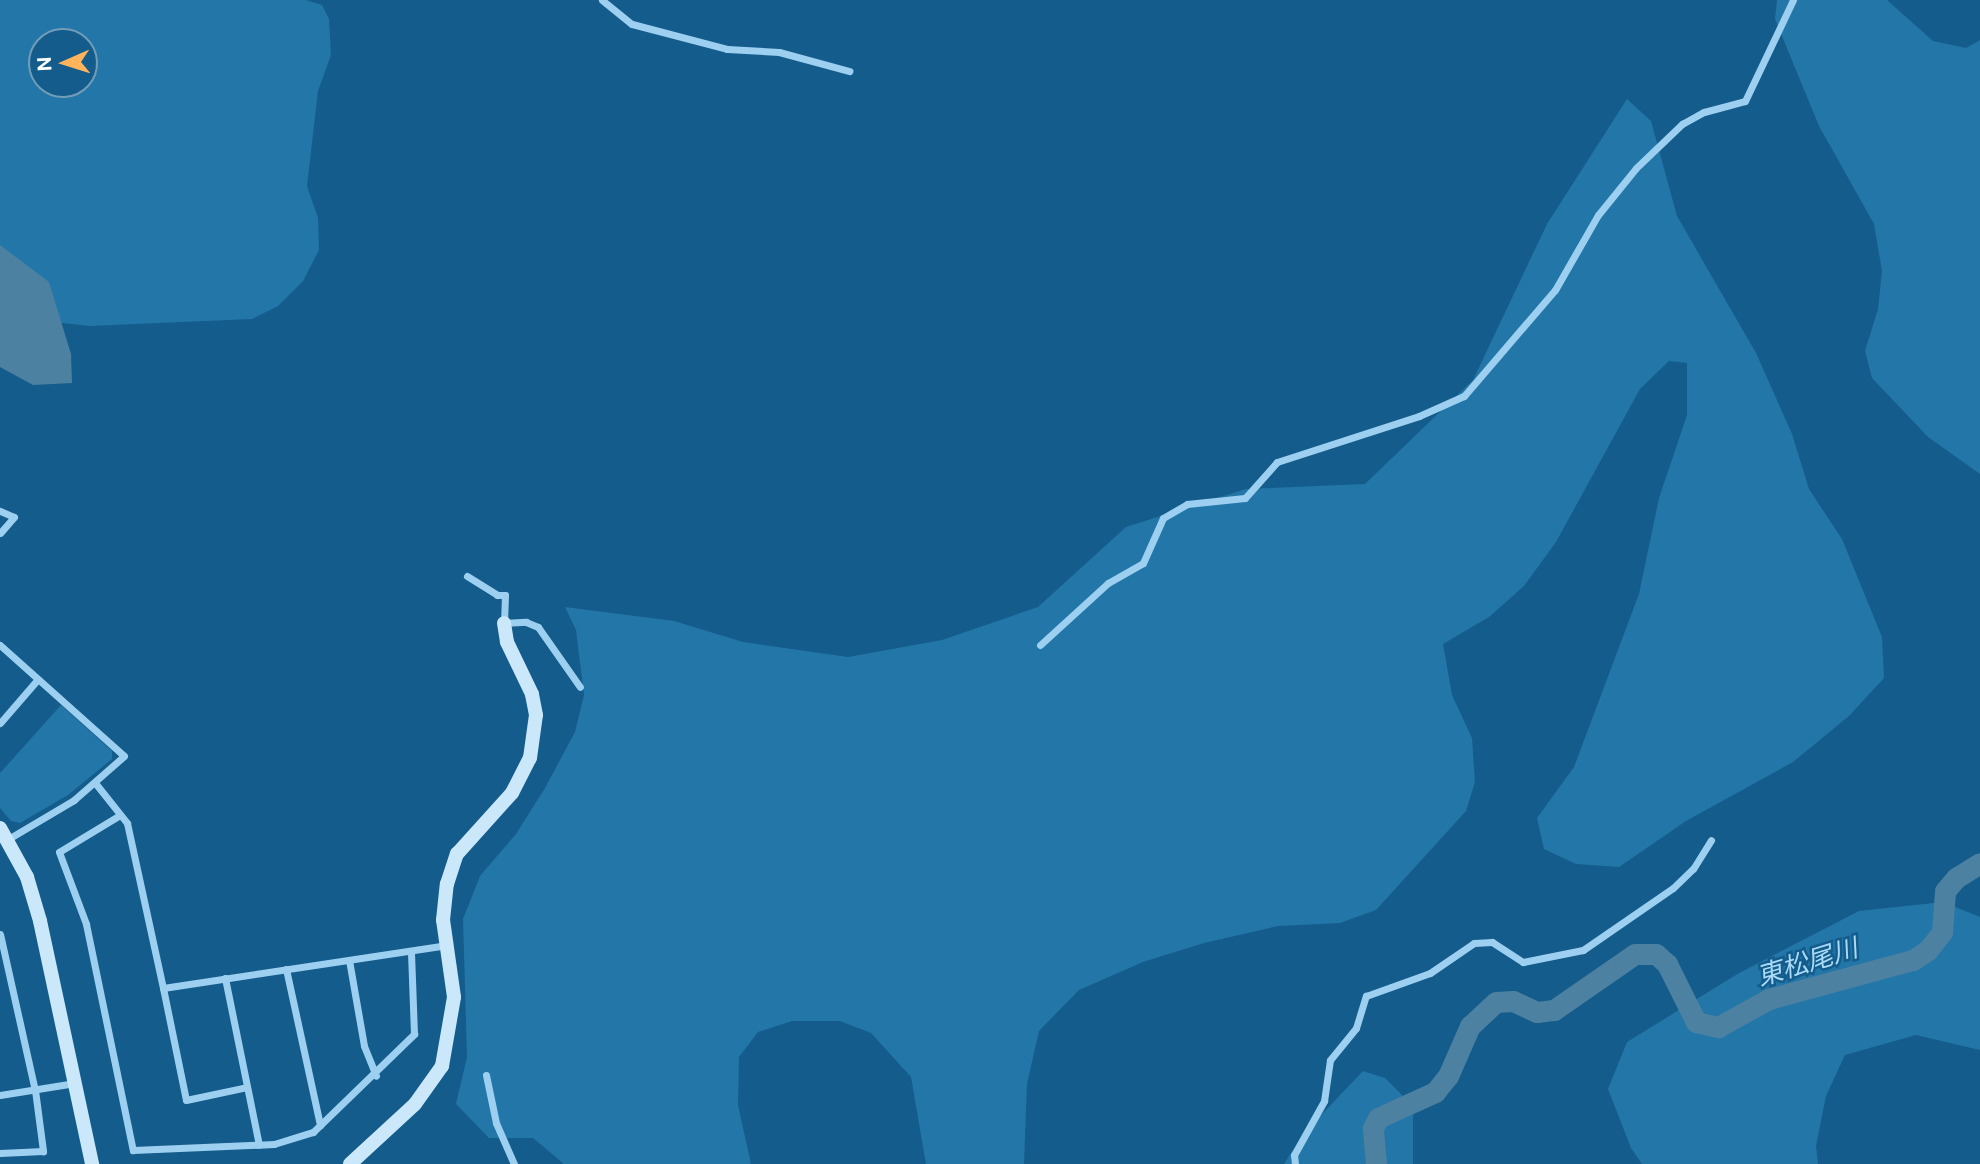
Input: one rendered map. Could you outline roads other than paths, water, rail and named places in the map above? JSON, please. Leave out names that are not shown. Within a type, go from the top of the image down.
[{"type":"street","points":[[602,0],[632,24],[727,49],[779,52],[849,71]]},
{"type":"street","points":[[1040,645],[1108,583],[1143,563],[1163,518],[1187,504],[1245,498],[1277,462],[1419,416],[1464,396],[1555,290],[1598,215],[1636,168],[1682,124],[1704,112],[1745,100],[1793,0]]},
{"type":"street","points":[[0,511],[14,517],[0,533]]},
{"type":"street","points":[[350,1164],[415,1104],[442,1066],[454,997],[446,946],[444,899],[457,854],[524,776],[536,734],[532,694],[506,642],[505,595],[497,595],[467,576]]},
{"type":"street","points":[[504,623],[526,622],[538,627],[580,687]]},
{"type":"street","points":[[0,645],[124,756],[96,784],[4,833],[27,877],[40,921],[93,1164]]},
{"type":"street","points":[[0,723],[38,679]]},
{"type":"street","points":[[96,784],[127,823],[186,1100],[247,1087]]},
{"type":"street","points":[[120,814],[59,852],[86,924],[134,1150],[259,1145],[297,1139],[320,1125],[376,1076],[414,1034],[411,951]]},
{"type":"street","points":[[1295,1164],[1294,1155],[1324,1101],[1330,1060],[1356,1028],[1366,996],[1430,973],[1474,943],[1492,942],[1523,962],[1583,950],[1674,888],[1693,869],[1710,840]]},
{"type":"street","points":[[0,934],[35,1090],[43,1151],[0,1153]]},
{"type":"street","points":[[163,988],[446,946]]},
{"type":"street","points":[[349,960],[364,1046],[376,1076]]},
{"type":"street","points":[[286,969],[320,1125]]},
{"type":"street","points":[[225,978],[259,1145]]},
{"type":"street","points":[[486,1075],[496,1122],[514,1164]]},
{"type":"street","points":[[0,1095],[75,1083]]},
{"type":"waterway","name":"東松尾川","points":[[1376,1164],[1373,1128],[1378,1118],[1435,1092],[1448,1076],[1470,1026],[1496,1002],[1513,1001],[1537,1012],[1554,1010],[1635,954],[1656,954],[1667,964],[1696,1022],[1718,1027],[1769,999],[1913,960],[1928,950],[1942,932],[1945,891],[1956,878],[1980,863]]}]
